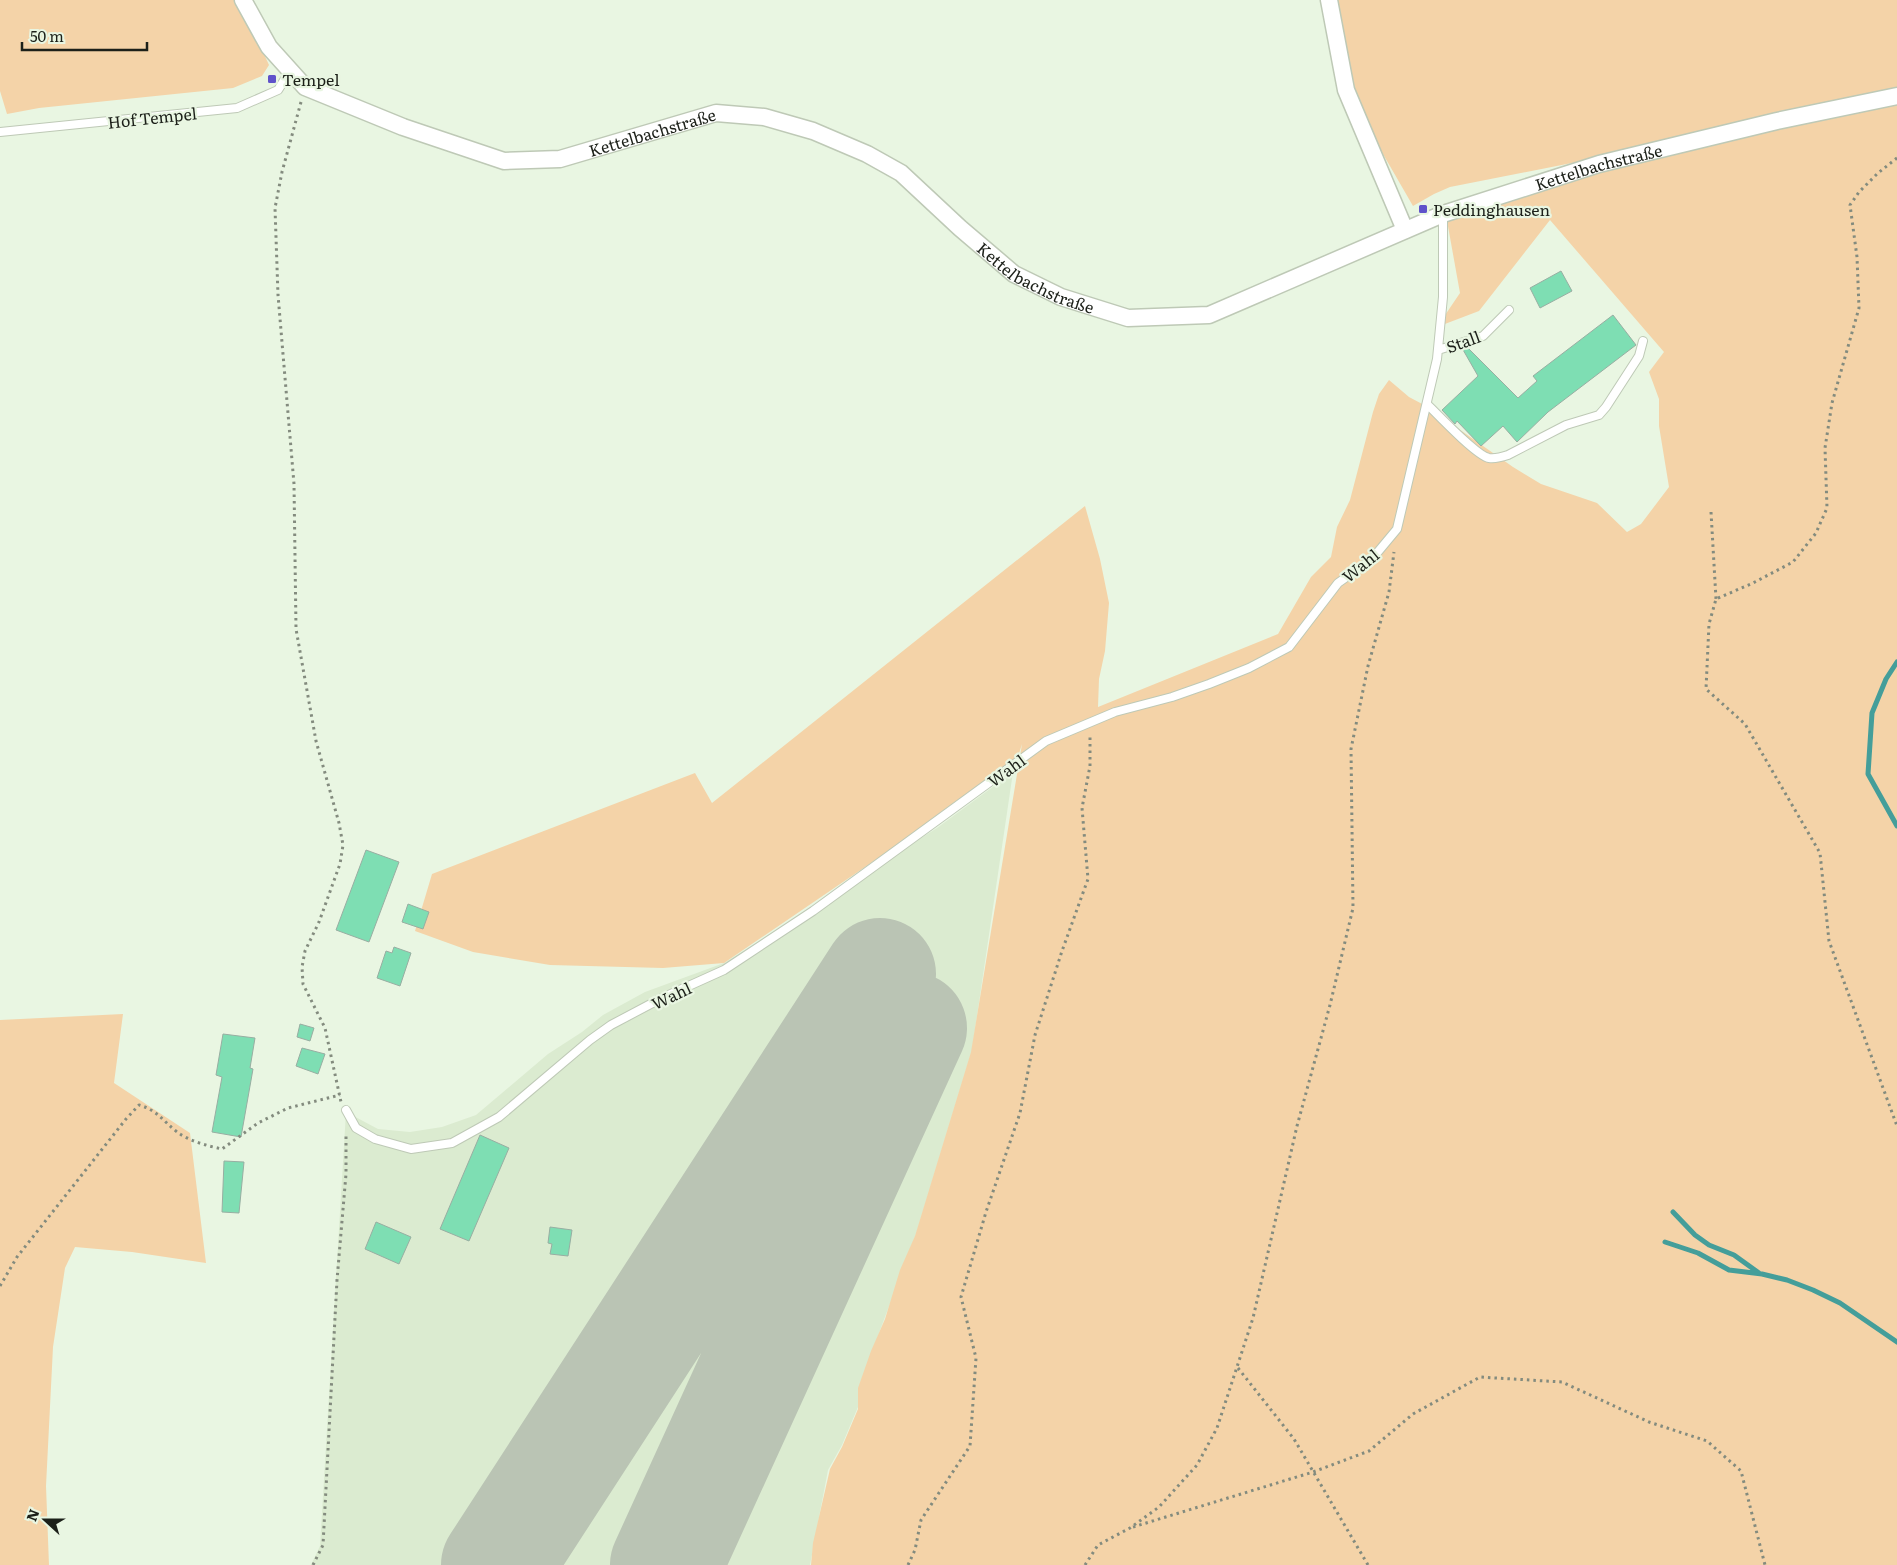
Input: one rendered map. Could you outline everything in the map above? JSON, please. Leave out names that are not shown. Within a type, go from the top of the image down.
[{"type":"street","name":"Kettelbachstraße","points":[[244,0],[269,47],[305,87],[403,127],[504,161],[560,159],[716,112],[772,120],[813,131],[866,154],[901,173],[960,228],[1014,274],[1061,297],[1128,318],[1209,315],[1443,214],[1599,164],[1777,121],[1897,96]]},
{"type":"street","points":[[1329,0],[1346,90],[1405,230]]},
{"type":"lane","name":"Hof Tempel","points":[[0,132],[237,108],[278,90],[290,71]]},
{"type":"lane","name":"Wahl","points":[[346,1110],[356,1128],[376,1139],[411,1149],[452,1143],[498,1117],[590,1040],[612,1025],[662,998],[724,970],[813,911],[1046,741],[1115,712],[1172,697],[1209,684],[1249,668],[1289,647],[1338,583],[1372,559],[1397,528],[1438,350],[1443,297],[1443,214]]},
{"type":"lane","name":"Stall","points":[[1438,350],[1483,336],[1509,310]]},
{"type":"lane","points":[[1427,404],[1468,444],[1487,458],[1500,458],[1566,425],[1599,415],[1639,356],[1643,340]]},
{"type":"path","points":[[305,87],[282,172],[275,208],[277,285],[294,484],[296,629],[316,741],[339,823],[343,845],[340,864],[305,951],[303,976],[304,984],[325,1028],[340,1100],[346,1110],[346,1174],[337,1280],[323,1545],[313,1565]]},
{"type":"path","points":[[1716,599],[1753,583],[1793,562],[1816,533],[1827,508],[1825,448],[1832,403],[1859,308],[1857,257],[1850,205],[1859,192],[1878,173],[1897,158]]},
{"type":"path","points":[[1711,512],[1716,599],[1709,624],[1706,689],[1745,724],[1820,853],[1829,941],[1897,1126]]},
{"type":"path","points":[[1085,1565],[1098,1545],[1130,1528],[1159,1507],[1197,1464],[1217,1428],[1253,1318],[1297,1126],[1330,1006],[1353,908],[1351,750],[1368,666],[1389,592],[1397,528]]},
{"type":"path","points":[[908,1565],[914,1550],[921,1520],[970,1446],[976,1358],[961,1297],[986,1212],[1020,1113],[1036,1035],[1062,951],[1088,879],[1082,808],[1090,766],[1090,723]]},
{"type":"path","points":[[0,1286],[17,1257],[126,1118],[139,1105],[152,1108],[179,1133],[209,1146],[222,1149],[258,1124],[288,1108],[340,1095]]},
{"type":"path","points":[[1237,1367],[1294,1440],[1368,1565]]},
{"type":"path","points":[[1130,1528],[1313,1472],[1369,1451],[1413,1414],[1480,1377],[1562,1382],[1649,1422],[1707,1441],[1742,1471],[1765,1565]]},
{"type":"shaded area","points":[[0,0],[239,0],[269,65],[262,76],[233,88],[39,108],[7,114],[0,91]]},
{"type":"shaded area","points":[[1329,0],[1897,0],[1897,87],[1780,112],[1602,157],[1450,187],[1413,206],[1346,90]]},
{"type":"shaded area","points":[[1897,103],[1897,1565],[811,1565],[813,1543],[830,1469],[842,1447],[858,1409],[858,1388],[885,1319],[900,1270],[915,1236],[971,1052],[1022,744],[1013,772],[956,801],[890,850],[724,963],[663,968],[550,965],[473,952],[415,931],[432,874],[695,773],[712,803],[1085,506],[1100,559],[1109,603],[1105,651],[1099,679],[1098,707],[1278,634],[1311,577],[1331,557],[1337,527],[1350,500],[1373,412],[1379,394],[1389,380],[1409,397],[1426,406],[1513,467],[1541,484],[1597,503],[1627,532],[1641,524],[1669,487],[1659,426],[1659,399],[1649,372],[1664,352],[1550,220],[1479,311],[1437,327],[1460,293],[1444,204],[1606,169],[1783,126]]},
{"type":"shaded area","points":[[1013,772],[972,1050],[916,1234],[860,1384],[858,1407],[842,1445],[828,1470],[810,1565],[311,1565],[320,1546],[346,1112],[378,1129],[410,1132],[442,1127],[476,1115],[548,1054],[582,1032],[603,1015],[645,992],[724,963],[937,828]]},
{"type":"shaded area","points":[[123,1014],[114,1083],[190,1133],[206,1263],[132,1252],[75,1247],[65,1268],[53,1347],[46,1486],[49,1565],[0,1565],[0,1020]]},
{"type":"building","points":[[1561,271],[1572,291],[1540,308],[1530,288]]},
{"type":"building","points":[[1613,315],[1636,345],[1548,412],[1517,442],[1503,426],[1481,446],[1457,421],[1455,424],[1442,410],[1478,376],[1462,348],[1467,347],[1518,398],[1537,381],[1533,376]]},
{"type":"building","points":[[366,850],[399,862],[369,942],[336,930]]},
{"type":"building","points":[[408,904],[429,912],[423,929],[402,922]]},
{"type":"building","points":[[394,947],[411,953],[400,986],[377,978],[386,951],[392,953]]},
{"type":"building","points":[[300,1024],[314,1028],[310,1041],[297,1037]]},
{"type":"building","points":[[223,1034],[255,1038],[250,1068],[253,1069],[241,1137],[212,1132],[222,1077],[216,1075]]},
{"type":"building","points":[[302,1048],[325,1054],[318,1074],[296,1066]]},
{"type":"building","points":[[480,1135],[509,1148],[469,1241],[440,1229]]},
{"type":"building","points":[[224,1161],[244,1162],[239,1213],[222,1212]]},
{"type":"building","points":[[376,1222],[411,1237],[399,1264],[365,1249]]},
{"type":"building","points":[[550,1227],[572,1230],[568,1256],[550,1254],[552,1244],[548,1243]]},
{"type":"waterway","points":[[1897,662],[1886,679],[1872,713],[1868,774],[1897,826]]},
{"type":"waterway","points":[[1673,1212],[1695,1235],[1709,1245],[1734,1255],[1759,1273]]},
{"type":"waterway","points":[[1665,1242],[1698,1253],[1729,1270],[1762,1274],[1787,1280],[1813,1290],[1840,1303],[1897,1342]]},
{"type":"runway","points":[[497,1565],[880,974]]},
{"type":"runway","points":[[666,1565],[911,1028]]},
{"type":"place","name":"Tempel","points":[[272,79]]},
{"type":"place","name":"Peddinghausen","points":[[1423,209]]}]
